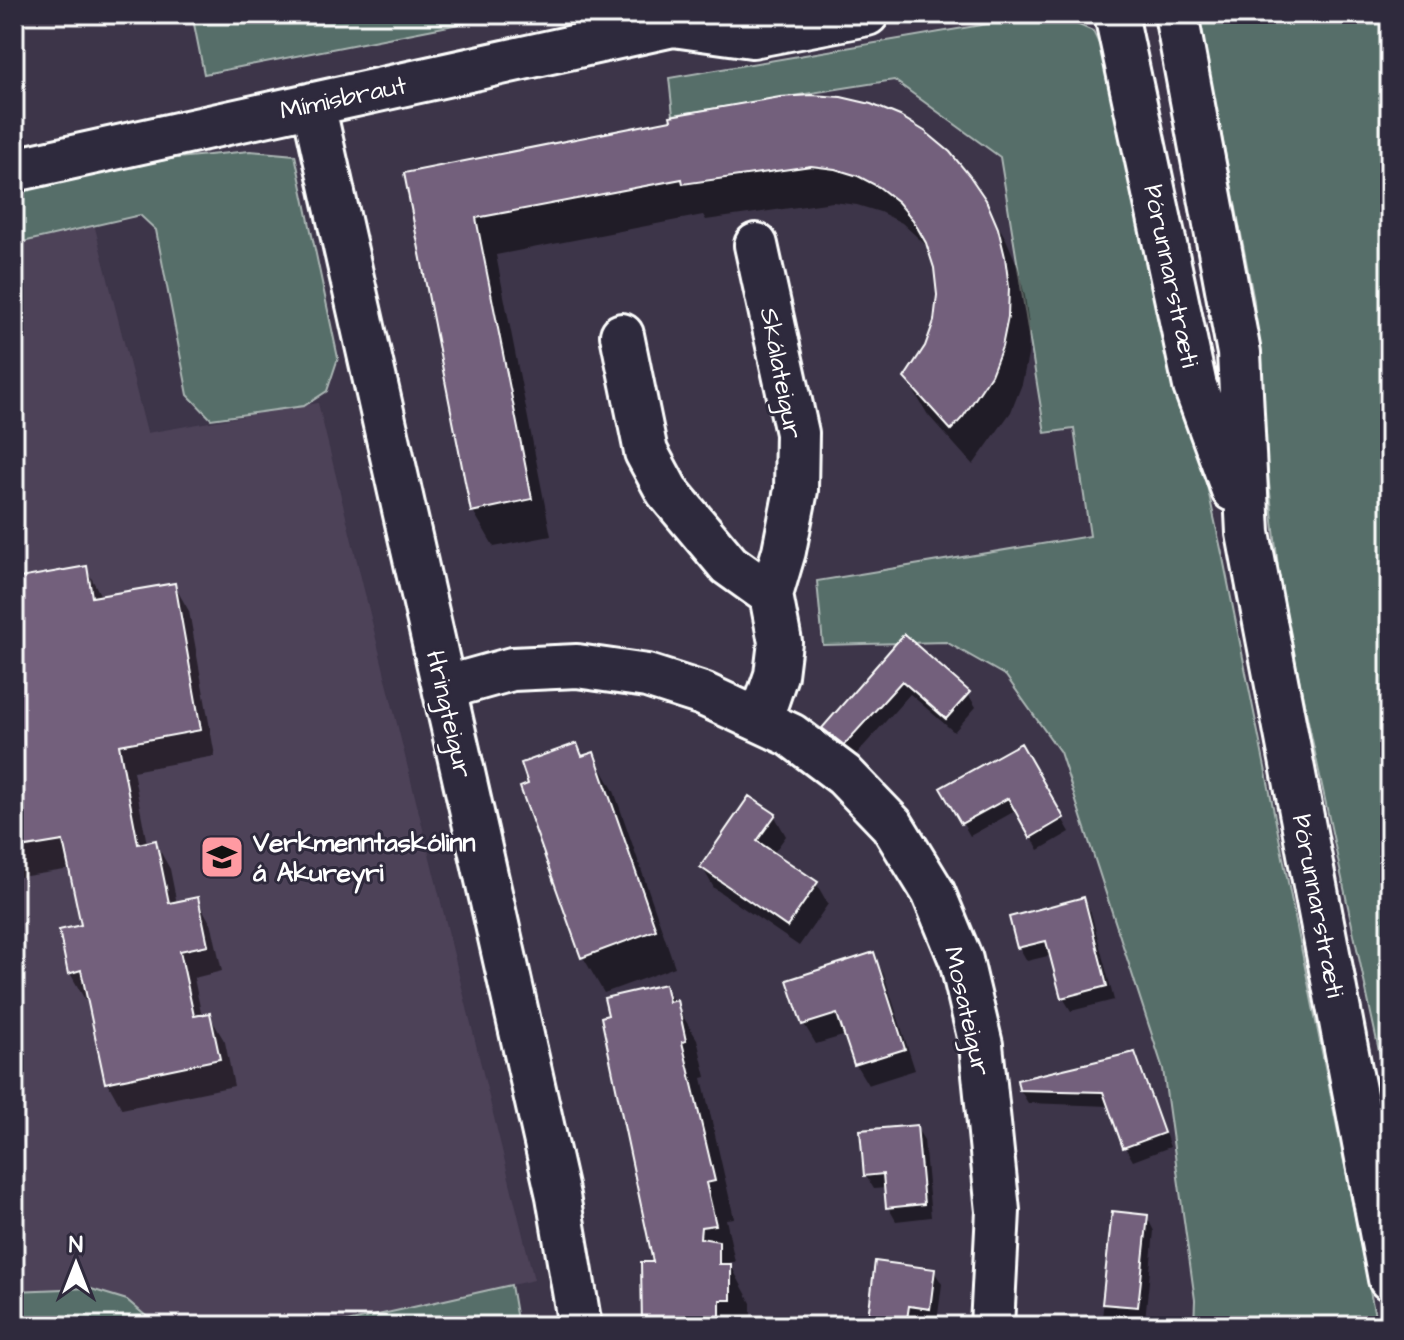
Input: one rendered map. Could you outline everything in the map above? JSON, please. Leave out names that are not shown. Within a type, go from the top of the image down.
[{"type":"street","name":"Mímisbraut","points":[[14,170],[681,18],[752,36],[867,14]]},
{"type":"street","name":"Þórunnarstræti","points":[[1116,14],[1195,386],[1248,533],[1381,1180],[1390,1279]]},
{"type":"street","name":"Þórunnarstræti","points":[[1176,14],[1239,353],[1248,533]]},
{"type":"street","name":"Hringteigur","points":[[313,104],[558,1196],[580,1326]]},
{"type":"street","name":"Skálateigur","points":[[753,717],[767,701],[776,675],[780,642],[771,595],[784,551],[796,490],[797,433],[756,245]]},
{"type":"street","points":[[622,335],[646,452],[667,491],[729,565],[771,595]]},
{"type":"street","name":"Mosateigur","points":[[444,688],[512,669],[577,666],[647,676],[703,694],[791,735],[844,775],[892,825],[933,892],[961,960],[981,1045],[998,1211],[992,1326]]},
{"type":"shaded area","name":"Verkmenntaskólinn á Akureyri","points":[[93,220],[147,433],[318,403],[534,1280],[329,1326],[177,1326],[153,1322],[89,1288],[14,1291],[14,237]]},
{"type":"green space","points":[[192,14],[510,14],[204,74]]},
{"type":"green space","points":[[1046,14],[1093,31],[1119,86],[1223,558],[1377,1326],[1194,1326],[1195,1300],[1163,1069],[1060,752],[1006,676],[946,642],[823,645],[817,581],[1090,536],[1074,429],[1045,433],[1000,157],[894,80],[673,115],[669,78]]},
{"type":"green space","points":[[1198,14],[1390,14],[1390,1102],[1281,595],[1258,381],[1254,301]]},
{"type":"green space","points":[[250,151],[295,155],[338,358],[327,391],[304,406],[211,419],[188,395],[156,230],[140,215],[14,244],[14,187],[177,158]]},
{"type":"green space","points":[[511,1285],[518,1326],[329,1326]]},
{"type":"green space","points":[[88,1288],[127,1300],[153,1322],[177,1326],[14,1326],[14,1291]]},
{"type":"building","points":[[780,97],[841,97],[871,104],[900,116],[950,152],[986,200],[998,228],[1005,257],[1009,287],[1008,317],[1002,347],[991,375],[963,417],[951,430],[904,378],[925,346],[934,321],[937,295],[934,268],[926,243],[913,220],[898,202],[858,176],[811,166],[683,184],[682,179],[476,218],[532,499],[471,512],[404,173],[671,120],[670,116]]},
{"type":"building","points":[[87,566],[92,597],[175,583],[201,730],[119,745],[138,844],[156,840],[169,903],[198,897],[208,945],[180,951],[194,1016],[210,1013],[220,1059],[105,1083],[81,970],[68,974],[59,930],[81,925],[63,841],[14,849],[14,579]]},
{"type":"building","points":[[904,634],[970,692],[946,719],[902,681],[844,745],[822,728]]},
{"type":"building","points":[[577,743],[582,756],[594,752],[656,930],[581,958],[520,787],[528,784],[521,763]]},
{"type":"building","points":[[1021,743],[1064,818],[1030,838],[1008,798],[961,824],[940,788]]},
{"type":"building","points":[[749,796],[776,814],[757,841],[818,882],[787,927],[700,867]]},
{"type":"building","points":[[1084,897],[1107,986],[1061,998],[1046,941],[1017,948],[1009,917]]},
{"type":"building","points":[[874,952],[905,1049],[854,1065],[837,1014],[802,1025],[787,980]]},
{"type":"building","points":[[665,984],[669,1002],[677,1000],[686,1041],[682,1042],[715,1181],[706,1183],[716,1225],[701,1227],[700,1238],[719,1241],[719,1264],[731,1264],[731,1300],[720,1300],[720,1326],[642,1326],[641,1262],[653,1262],[601,1017],[608,1015],[604,998]]},
{"type":"building","points":[[1135,1052],[1164,1133],[1123,1148],[1103,1092],[1019,1090],[1017,1080]]},
{"type":"building","points":[[917,1125],[924,1204],[886,1208],[883,1174],[864,1176],[860,1130]]},
{"type":"building","points":[[1112,1211],[1148,1215],[1138,1307],[1102,1304]]},
{"type":"building","points":[[875,1261],[935,1269],[930,1309],[909,1306],[906,1326],[867,1326]]},
{"type":"place","name":"Verkmenntaskólinn á Akureyri","points":[[222,857]]}]
